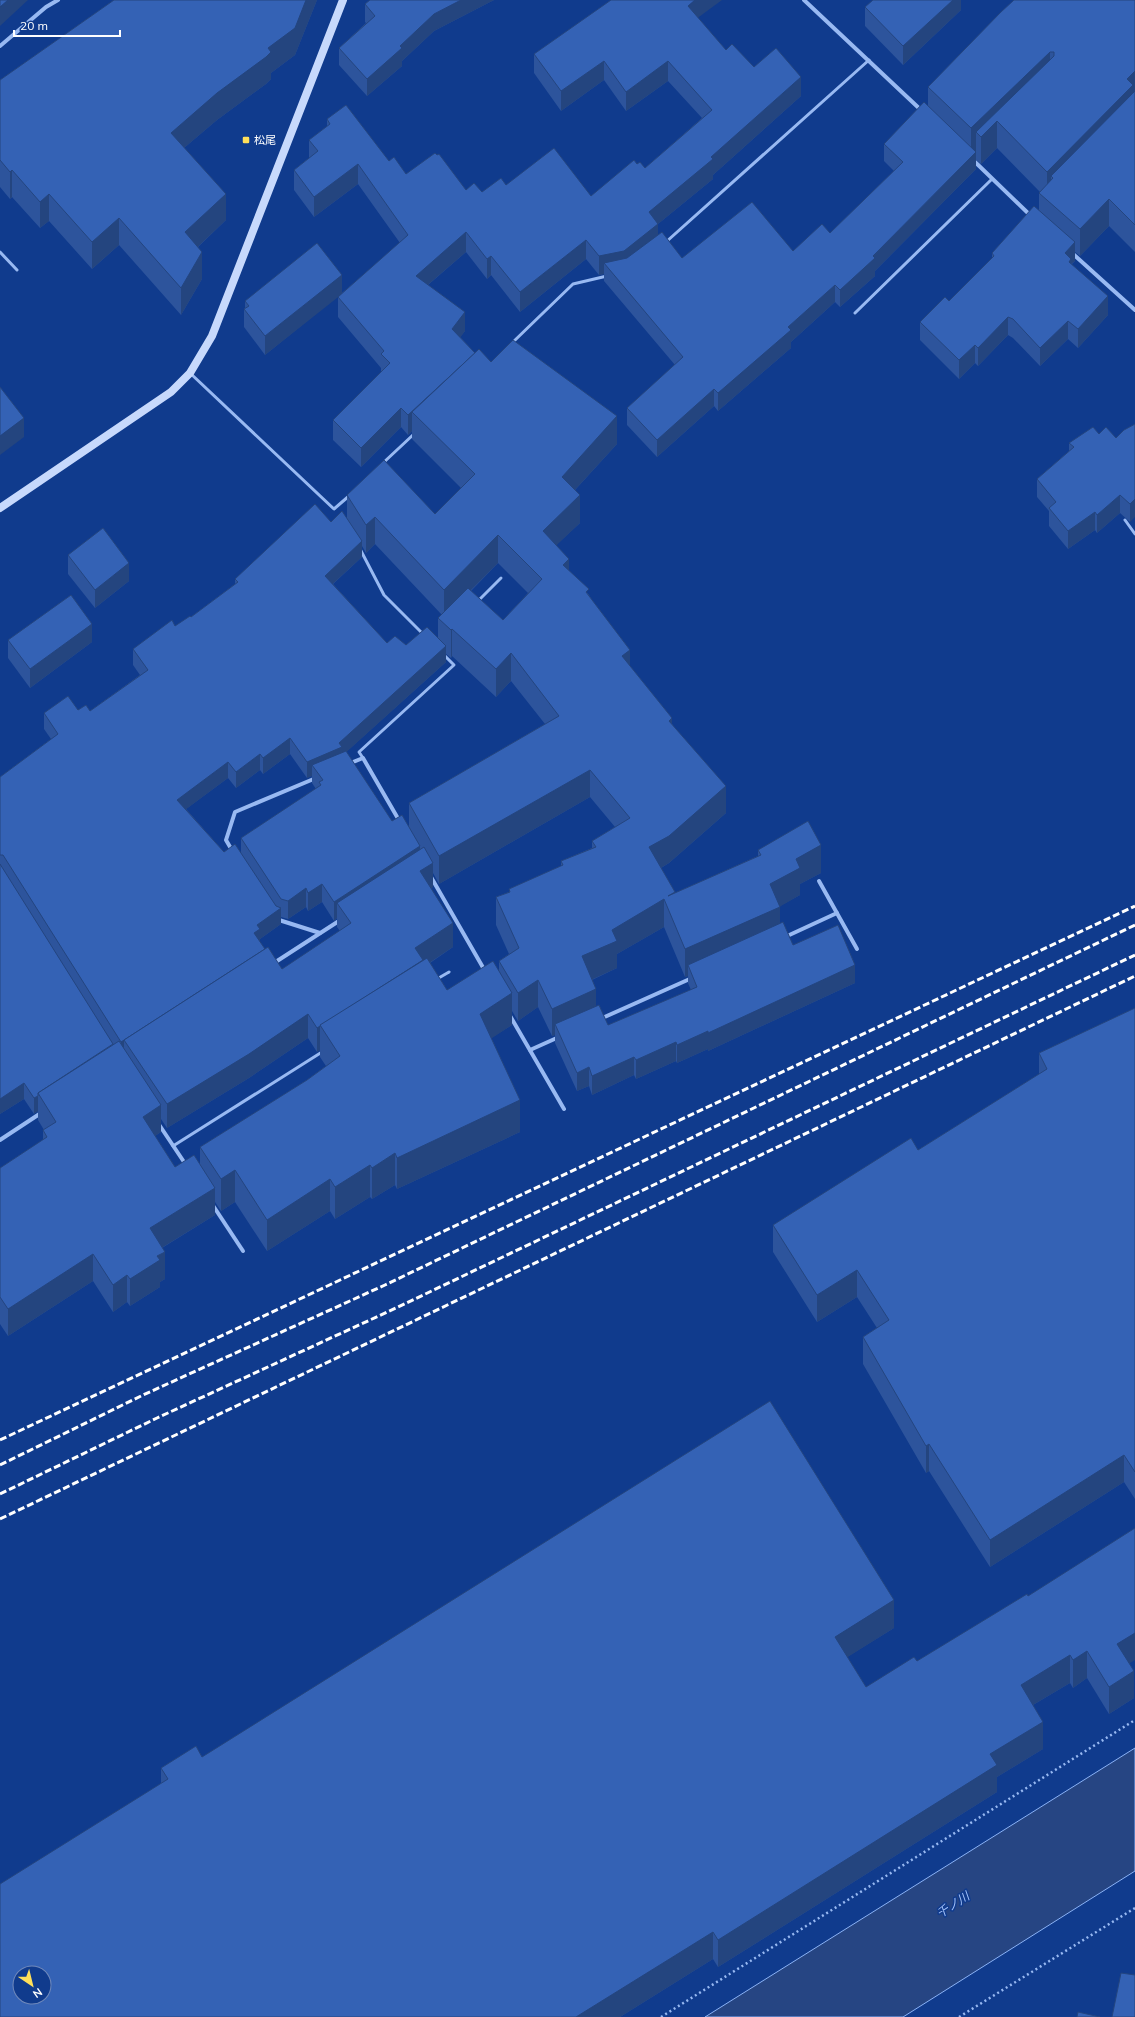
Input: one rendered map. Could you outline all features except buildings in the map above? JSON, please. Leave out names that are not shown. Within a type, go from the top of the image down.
[{"type":"street","points":[[0,46],[46,7],[58,0]]},
{"type":"street","points":[[0,508],[171,392],[190,373],[212,336],[343,0]]},
{"type":"street","points":[[804,0],[926,115]]},
{"type":"street","points":[[966,154],[1032,218]]},
{"type":"street","points":[[1067,248],[1135,310]]},
{"type":"street","points":[[342,767],[363,758],[401,826]]},
{"type":"street","points":[[235,854],[226,840],[235,812],[320,776]]},
{"type":"street","points":[[428,873],[487,975]]},
{"type":"street","points":[[819,881],[857,948]]},
{"type":"street","points":[[780,939],[837,913]]},
{"type":"street","points":[[274,914],[279,920],[320,933]]},
{"type":"street","points":[[266,968],[346,916]]},
{"type":"street","points":[[594,1021],[694,977]]},
{"type":"street","points":[[506,1009],[564,1108]]},
{"type":"street","points":[[530,1050],[566,1034]]},
{"type":"street","points":[[0,1140],[46,1110]]},
{"type":"street","points":[[156,1120],[191,1172]]},
{"type":"street","points":[[208,1198],[243,1251]]},
{"type":"lane","points":[[660,246],[678,233],[869,60]]},
{"type":"lane","points":[[972,159],[977,154]]},
{"type":"lane","points":[[855,313],[992,179]]},
{"type":"lane","points":[[1032,218],[1038,212]]},
{"type":"lane","points":[[0,252],[17,270]]},
{"type":"lane","points":[[511,344],[573,284],[610,276]]},
{"type":"lane","points":[[190,373],[334,510],[338,516]]},
{"type":"lane","points":[[380,467],[420,429]]},
{"type":"lane","points":[[334,510],[351,494]]},
{"type":"lane","points":[[1125,520],[1135,534]]},
{"type":"lane","points":[[354,540],[363,553],[384,595],[429,640]]},
{"type":"lane","points":[[473,606],[501,578]]},
{"type":"lane","points":[[363,758],[359,752],[454,665],[439,651]]},
{"type":"lane","points":[[436,980],[449,972]]},
{"type":"lane","points":[[173,1146],[328,1048]]},
{"type":"path","points":[[661,2017],[1135,1720]]},
{"type":"path","points":[[959,2017],[1135,1908]]},
{"type":"water","name":"千ノ川","points":[[1135,1748],[1135,1871],[903,2017],[705,2017]]},
{"type":"railway","points":[[0,1440],[1135,906]]},
{"type":"railway","points":[[0,1465],[143,1395],[385,1285],[1135,925]]},
{"type":"railway","points":[[0,1494],[157,1418],[396,1308],[1135,955]]},
{"type":"railway","points":[[0,1519],[1135,976]]},
{"type":"place","name":"松尾","points":[[246,140]]}]
